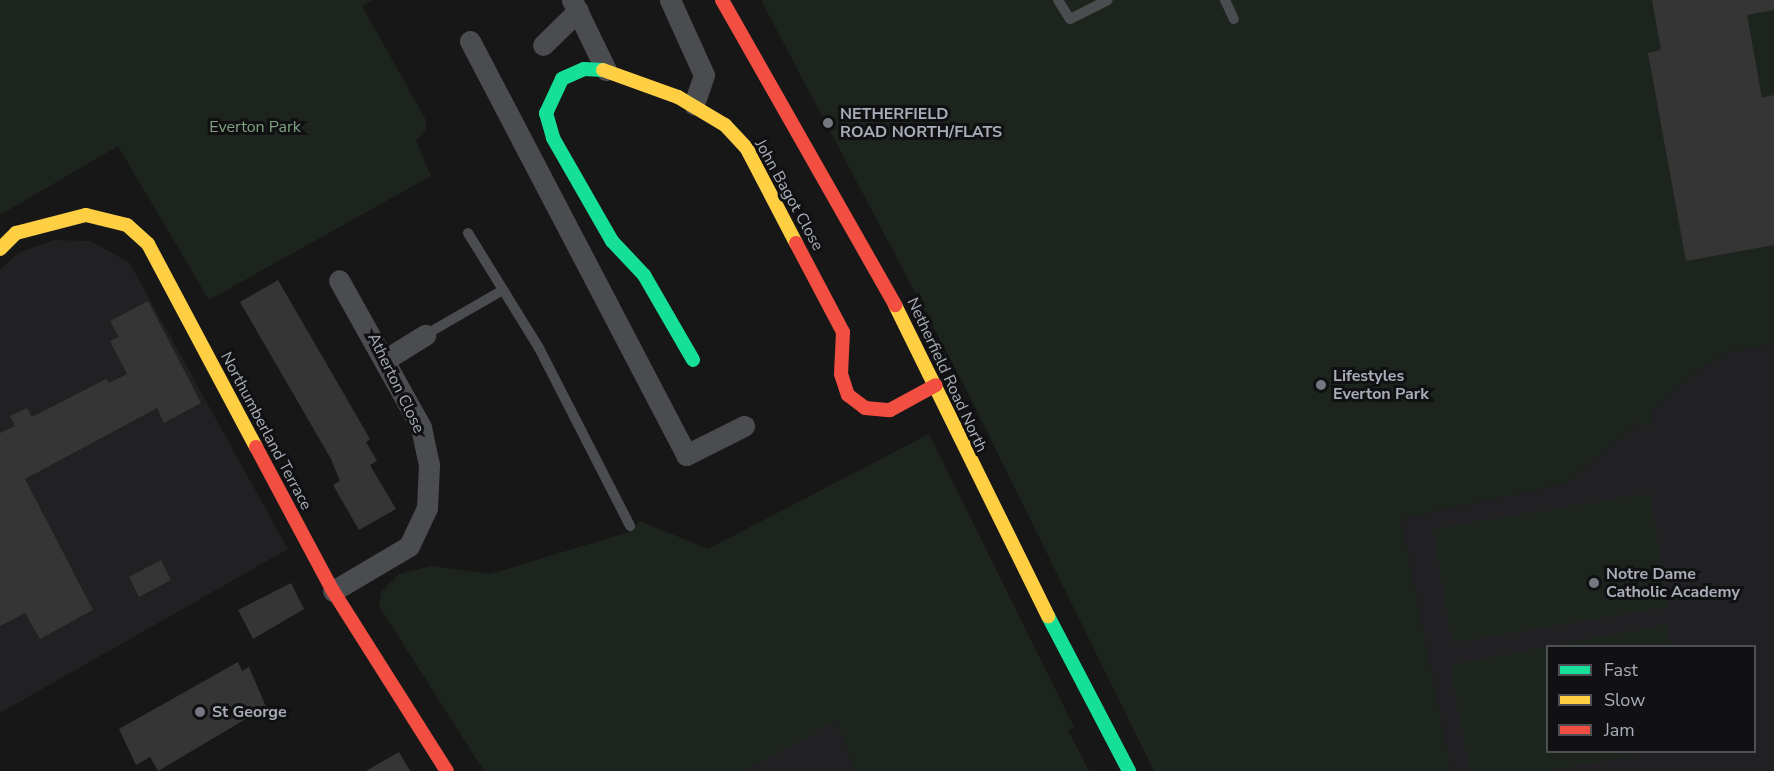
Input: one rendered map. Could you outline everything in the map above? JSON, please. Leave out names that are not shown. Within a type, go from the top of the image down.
[{"type":"street","points":[[670,0],[704,75],[694,104]]},
{"type":"street","name":"Netherfield Road North","points":[[722,0],[878,270],[936,385],[989,503],[1130,771]]},
{"type":"street","points":[[543,45],[575,6],[606,70]]},
{"type":"street","points":[[470,41],[686,455],[744,426]]},
{"type":"street","name":"John Bagot Close","points":[[693,360],[644,275],[612,241],[553,138],[546,113],[562,80],[584,69],[606,70],[694,104],[726,125],[757,165],[843,332],[841,374],[848,395],[866,408],[890,410],[936,385]]},
{"type":"street","name":"Northumberland Terrace","points":[[0,249],[16,233],[86,215],[127,225],[148,244],[333,591],[447,771]]},
{"type":"street","name":"Atherton Close","points":[[333,591],[409,546],[427,508],[429,465],[422,427],[388,358],[339,280]]},
{"type":"street","points":[[388,358],[425,335]]},
{"type":"lane","points":[[1058,0],[1070,19],[1108,0]]},
{"type":"lane","points":[[1225,0],[1234,19]]},
{"type":"lane","points":[[468,233],[539,348],[630,526]]},
{"type":"lane","points":[[425,335],[503,290]]},
{"type":"shaded area","points":[[54,240],[90,241],[129,262],[288,549],[0,713],[0,269],[20,252]]},
{"type":"shaded area","name":"Notre Dame Catholic Academy","points":[[1774,344],[1774,771],[1451,771],[1401,519],[1566,483],[1640,421],[1646,427],[1655,419],[1650,413],[1689,377],[1728,352]]},
{"type":"shaded area","points":[[836,720],[856,771],[745,771]]},
{"type":"green space","name":"Everton Park","points":[[0,0],[373,0],[362,6],[426,120],[426,130],[416,140],[431,176],[209,300],[118,146],[0,215]]},
{"type":"green space","name":"Lifestyles Everton Park","points":[[761,0],[1774,0],[1774,344],[1728,352],[1689,377],[1650,413],[1655,419],[1646,428],[1640,421],[1566,483],[1401,519],[1451,771],[1154,771],[968,393]]},
{"type":"green space","points":[[929,434],[1074,727],[1068,730],[1089,771],[856,771],[836,721],[745,771],[484,771],[379,606],[381,592],[399,574],[431,566],[490,574],[629,532],[640,521],[708,549]]},
{"type":"green space","points":[[1650,493],[1668,607],[1452,643],[1433,529]]},
{"type":"green space","points":[[1667,624],[1671,645],[1556,645]]},
{"type":"green space","points":[[1546,646],[1546,753],[1647,753],[1548,771],[1470,771],[1450,665]]},
{"type":"building","points":[[1652,0],[1774,0],[1774,10],[1747,15],[1762,98],[1774,95],[1774,245],[1686,261],[1648,53],[1661,50]]},
{"type":"building","points":[[278,280],[370,439],[366,442],[377,461],[370,465],[396,509],[359,530],[333,485],[340,481],[331,459],[240,302]]},
{"type":"building","points":[[148,301],[201,403],[164,423],[157,408],[25,479],[93,610],[40,639],[25,613],[0,626],[0,433],[15,426],[10,416],[27,408],[32,417],[106,379],[109,383],[127,374],[110,341],[119,337],[110,321]]},
{"type":"building","points":[[161,560],[171,580],[139,597],[129,577]]},
{"type":"building","points":[[291,583],[304,609],[253,639],[238,610]]},
{"type":"building","name":"St George","points":[[238,662],[242,671],[249,667],[266,707],[158,771],[150,757],[136,765],[119,729]]},
{"type":"building","points":[[399,752],[410,771],[366,771]]},
{"type":"traffic: fast","points":[[603,70],[584,69],[562,79],[546,113],[553,138],[612,241],[644,275],[693,360]]},
{"type":"traffic: fast","points":[[1048,616],[1129,771]]},
{"type":"traffic: slow","points":[[603,70],[678,97],[725,125],[747,149],[796,243]]},
{"type":"traffic: slow","points":[[0,249],[16,233],[86,215],[127,225],[148,244],[256,447]]},
{"type":"traffic: slow","points":[[895,305],[1048,616]]},
{"type":"traffic: jam","points":[[722,0],[895,305]]},
{"type":"traffic: jam","points":[[796,243],[843,332],[841,374],[848,395],[865,408],[890,410],[936,385]]},
{"type":"traffic: jam","points":[[256,447],[333,591],[447,771]]},
{"type":"place","name":"NETHERFIELD ROAD NORTH/FLATS","points":[[828,123]]},
{"type":"place","name":"Lifestyles Everton Park","points":[[1321,385]]},
{"type":"place","name":"Notre Dame Catholic Academy","points":[[1594,583]]},
{"type":"place","name":"St George","points":[[200,712]]}]
